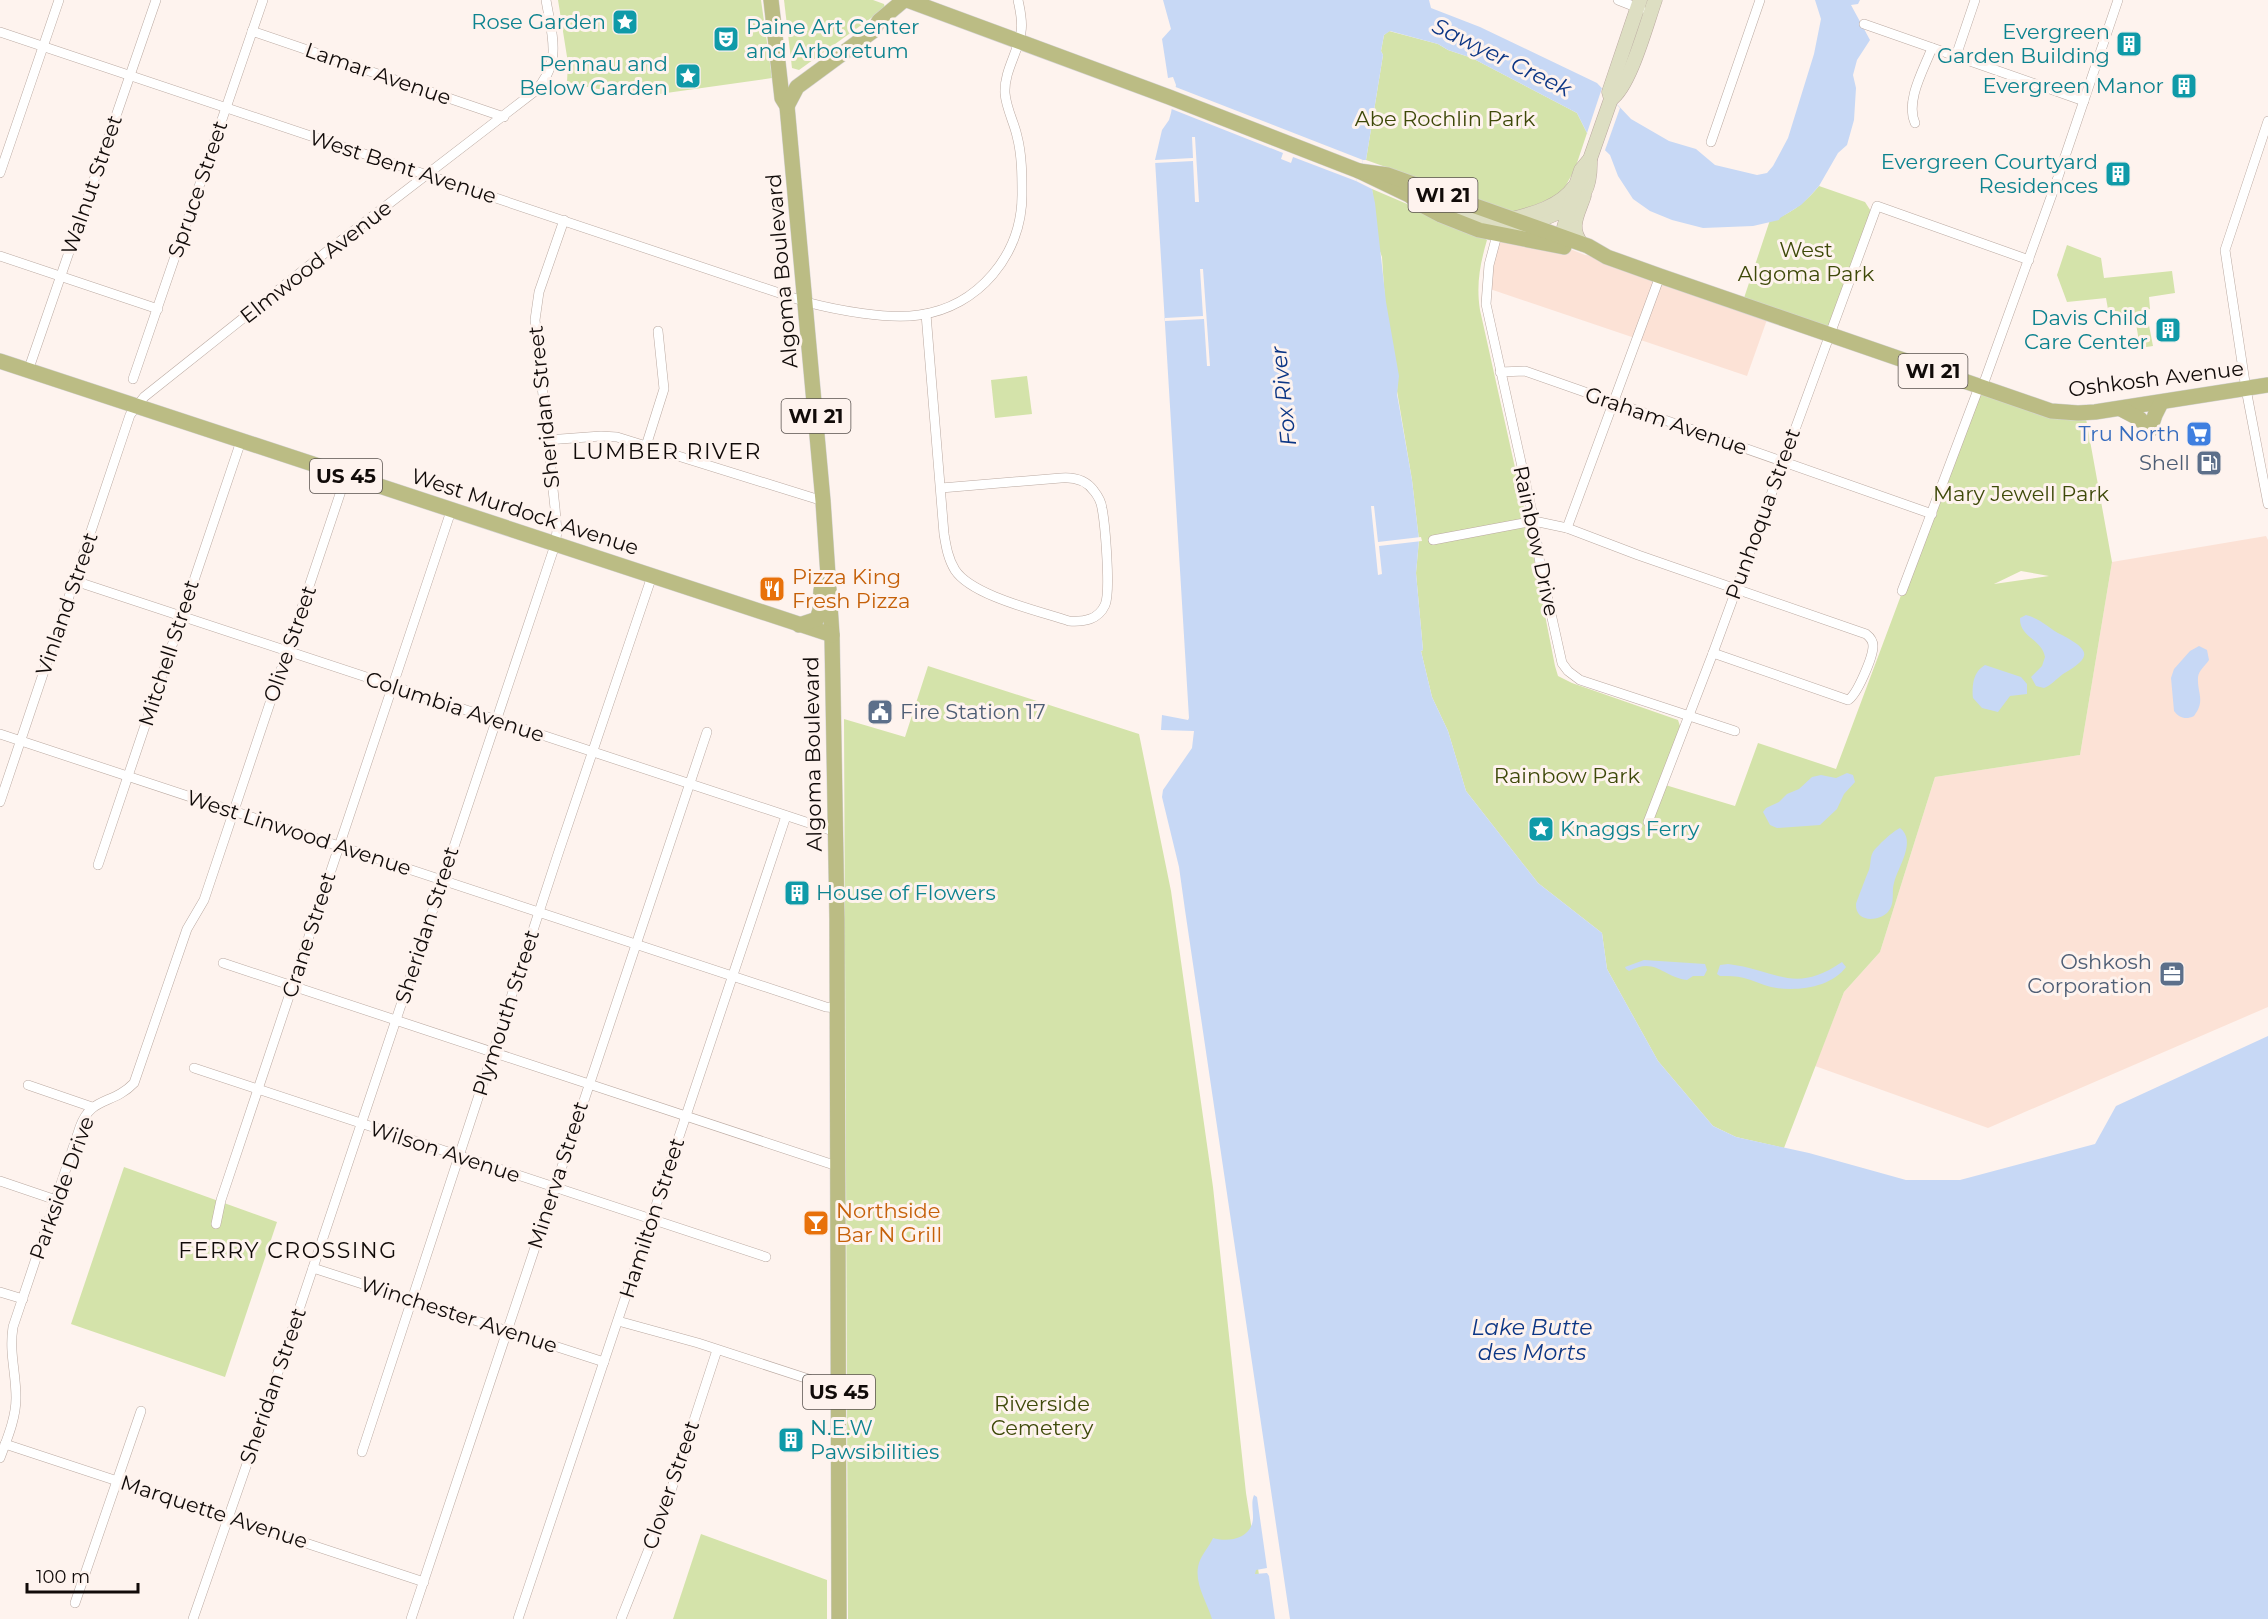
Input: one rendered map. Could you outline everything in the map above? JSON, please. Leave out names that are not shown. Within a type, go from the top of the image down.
[{"type":"main road","name":"Algoma Boulevard","points":[[771,0],[782,98],[787,106],[806,302],[826,531],[832,635],[836,832],[839,1619]]},
{"type":"main road","points":[[787,106],[793,92],[804,81],[873,31],[885,28],[907,12],[910,1]]},
{"type":"main road","name":"WI 21","points":[[910,1],[1019,41]]},
{"type":"main road","name":"Oshkosh Avenue","points":[[1019,41],[1359,171],[1409,195],[1441,215],[1497,235],[1546,242],[1582,244],[1607,257],[1660,276],[2037,407],[2085,413],[2268,385]]},
{"type":"main road","points":[[778,63],[790,76],[804,81]]},
{"type":"main road","name":"Oshkosh Avenue","points":[[1359,171],[1388,175],[1526,224],[1585,255],[1607,257]]},
{"type":"main road","name":"West Murdock Avenue","points":[[0,361],[832,635]]},
{"type":"main road","points":[[2121,409],[2139,419],[2150,430],[2161,403]]},
{"type":"main road","points":[[799,625],[814,621],[819,614],[820,555],[826,531]]},
{"type":"street","points":[[0,172],[59,0]]},
{"type":"street","name":"Walnut Street","points":[[28,370],[156,0]]},
{"type":"street","name":"Spruce Street","points":[[133,379],[263,0]]},
{"type":"street","name":"Elmwood Avenue","points":[[137,407],[153,390],[534,92],[549,72],[554,54],[546,0]]},
{"type":"street","name":"West Bent Avenue","points":[[0,32],[806,302],[891,315],[926,314],[951,306],[978,290],[999,269],[1016,237],[1022,196],[1020,156],[1016,133],[1007,107],[1005,87],[1006,76],[1022,30],[1018,0]]},
{"type":"street","points":[[1611,99],[1617,95],[1630,71],[1653,6],[1618,0]]},
{"type":"street","points":[[1711,142],[1760,0]]},
{"type":"street","points":[[1956,56],[1976,0]]},
{"type":"street","points":[[1902,591],[2029,260],[2118,0]]},
{"type":"street","points":[[1582,244],[1575,236],[1574,229],[1581,188],[1581,170],[1590,159],[1596,143],[1611,99],[1609,92],[1638,4]]},
{"type":"street","points":[[1864,24],[2084,101]]},
{"type":"street","name":"Lamar Avenue","points":[[252,31],[504,117]]},
{"type":"street","points":[[1915,123],[1912,116],[1913,99],[1932,48]]},
{"type":"street","points":[[2268,121],[2225,246],[2246,389],[2268,504]]},
{"type":"street","points":[[1563,242],[1570,208],[1581,188]]},
{"type":"street","points":[[1510,219],[1555,203],[1581,188]]},
{"type":"street","points":[[1409,195],[1491,223],[1526,224],[1570,208]]},
{"type":"street","name":"Punhoqua Street","points":[[1648,822],[1713,653],[1877,206],[2029,260]]},
{"type":"street","name":"Sheridan Street","points":[[194,1619],[555,545],[557,531],[535,320],[536,306],[564,220]]},
{"type":"street","name":"Rainbow Drive","points":[[1497,235],[1489,265],[1486,304],[1534,521],[1540,564],[1560,658],[1568,671],[1580,680],[1735,731]]},
{"type":"street","points":[[0,256],[158,309]]},
{"type":"street","points":[[1567,528],[1660,276]]},
{"type":"street","points":[[926,314],[944,534],[948,556],[959,575],[968,584],[986,593],[1069,621],[1091,619],[1103,609],[1108,590],[1102,511],[1099,498],[1087,484],[1076,479],[1061,477],[941,488]]},
{"type":"street","points":[[646,446],[663,389],[658,331]]},
{"type":"street","name":"Graham Avenue","points":[[1500,372],[1525,371],[1932,514]]},
{"type":"street","name":"Vinland Street","points":[[0,802],[130,416],[137,407]]},
{"type":"street","points":[[547,440],[609,436],[823,501]]},
{"type":"street","name":"Mitchell Street","points":[[98,865],[241,441]]},
{"type":"street","name":"Olive Street","points":[[233,812],[346,476]]},
{"type":"street","name":"Crane Street","points":[[216,1224],[221,1200],[451,511]]},
{"type":"street","points":[[1433,540],[1534,521],[1567,528],[1866,634],[1870,638],[1872,652],[1857,693],[1850,699],[1844,700],[1713,653]]},
{"type":"street","name":"Plymouth Street","points":[[362,1452],[492,1053],[652,576]]},
{"type":"street","name":"Columbia Avenue","points":[[75,581],[836,832]]},
{"type":"street","name":"Minerva Street","points":[[411,1619],[707,732]]},
{"type":"street","name":"West Linwood Avenue","points":[[0,734],[636,945],[826,1007],[837,1008]]},
{"type":"street","name":"Parkside Drive","points":[[0,1458],[16,1401],[11,1342],[23,1299],[83,1120],[92,1107],[124,1093],[134,1083],[187,929],[204,900],[233,812]]},
{"type":"street","name":"Hamilton Street","points":[[518,1619],[786,816]]},
{"type":"street","points":[[223,963],[837,1166]]},
{"type":"street","name":"Wilson Avenue","points":[[194,1068],[766,1257]]},
{"type":"street","points":[[28,1085],[92,1107]]},
{"type":"street","points":[[0,1181],[56,1200]]},
{"type":"street","name":"Winchester Avenue","points":[[313,1268],[604,1362]]},
{"type":"street","points":[[0,1292],[23,1299]]},
{"type":"street","points":[[618,1322],[717,1350],[839,1389]]},
{"type":"street","name":"Clover Street","points":[[621,1619],[670,1497],[717,1350]]},
{"type":"street","points":[[75,1603],[141,1411]]},
{"type":"street","name":"Marquette Avenue","points":[[5,1444],[423,1582]]},
{"type":"shaded area","points":[[1497,235],[1565,247],[1585,255],[1607,257],[1769,314],[1747,376],[1487,288]]},
{"type":"shaded area","points":[[2266,536],[2268,540],[2268,1007],[1988,1128],[1815,1066],[1844,992],[1880,952],[1935,777],[2080,755],[2112,562]]},
{"type":"green space","points":[[558,0],[761,0],[772,78],[645,96],[567,82],[568,63]]},
{"type":"green space","points":[[784,0],[873,0],[884,4],[885,8],[799,70],[792,68]]},
{"type":"green space","name":"Abe Rochlin Park","points":[[1389,31],[1438,44],[1472,58],[1577,113],[1587,133],[1575,169],[1561,194],[1521,211],[1510,211],[1366,160],[1383,55],[1381,51],[1384,35]]},
{"type":"green space","name":"West Algoma Park","points":[[1819,186],[1865,202],[1874,216],[1830,335],[1742,304],[1770,220],[1797,207]]},
{"type":"green space","points":[[1372,189],[1487,240],[1479,275],[1480,310],[1558,676],[1678,720],[1680,726],[1662,784],[1735,806],[1758,743],[1836,769],[1979,387],[2085,413],[2112,562],[2080,755],[1935,777],[1880,952],[1844,992],[1784,1148],[1736,1137],[1713,1126],[1658,1061],[1607,969],[1602,933],[1538,883],[1466,791],[1448,731],[1432,697],[1421,651],[1423,650],[1416,573],[1419,540],[1412,480],[1397,391],[1398,376],[1385,302],[1382,257],[1378,246]],"holes":[[[2021,571],[2049,576],[1994,584]]]},
{"type":"green space","points":[[2067,245],[2101,258],[2104,278],[2172,271],[2175,293],[2149,297],[2150,309],[2146,310],[2153,346],[2140,348],[2134,311],[2109,315],[2106,298],[2067,302],[2057,275]]},
{"type":"green space","points":[[1027,376],[1032,414],[995,418],[991,380]]},
{"type":"green space","name":"Riverside Cemetery","points":[[928,666],[1139,734],[1171,891],[1213,1187],[1246,1493],[1266,1619],[848,1619],[844,719],[905,737]]},
{"type":"green space","points":[[124,1167],[277,1222],[225,1377],[71,1324]]},
{"type":"green space","points":[[701,1534],[827,1580],[827,1619],[673,1619]]},
{"type":"water","name":"Lake Butte des Morts","points":[[1163,0],[1429,0],[1431,8],[1480,27],[1597,83],[1631,119],[1669,141],[1696,149],[1715,165],[1757,175],[1767,173],[1773,166],[1788,138],[1814,54],[1821,19],[1815,0],[1860,0],[1858,4],[1851,5],[1870,40],[1857,60],[1853,75],[1856,88],[1854,120],[1847,145],[1838,153],[1819,186],[1801,205],[1779,220],[1753,226],[1703,228],[1672,220],[1650,211],[1633,199],[1618,176],[1610,155],[1587,133],[1577,113],[1472,58],[1438,44],[1390,31],[1384,35],[1381,51],[1383,55],[1366,160],[1363,160],[1356,181],[1372,189],[1375,203],[1386,302],[1399,376],[1397,394],[1412,480],[1419,540],[1416,573],[1423,650],[1421,651],[1432,697],[1448,731],[1466,791],[1538,883],[1602,933],[1607,969],[1658,1061],[1713,1126],[1736,1137],[1809,1153],[1906,1180],[1960,1180],[2095,1144],[2116,1106],[2268,1036],[2268,1619],[1290,1619],[1179,867],[1162,797],[1163,790],[1192,748],[1194,731],[1161,730],[1162,715],[1188,720],[1189,718],[1155,160],[1162,130],[1171,113],[1176,85],[1173,77],[1168,78],[1162,39],[1171,29]]},
{"type":"water","points":[[2026,615],[2037,619],[2083,649],[2083,658],[2079,663],[2044,688],[2036,686],[2031,677],[2042,666],[2045,657],[2040,646],[2023,630],[2020,618]]},
{"type":"water","points":[[2199,646],[2207,650],[2209,660],[2198,677],[2200,706],[2194,716],[2183,718],[2174,711],[2171,678],[2174,669],[2190,651]]},
{"type":"water","points":[[1985,665],[2021,677],[2027,684],[2027,694],[2010,696],[1998,712],[1982,708],[1973,698],[1973,688],[1978,671]]},
{"type":"water","points":[[1847,773],[1853,775],[1855,782],[1844,794],[1837,809],[1820,825],[1777,828],[1770,825],[1763,812],[1766,808],[1799,789],[1812,777],[1821,775],[1836,778]]},
{"type":"water","points":[[1900,828],[1905,833],[1907,847],[1894,883],[1890,910],[1878,918],[1867,919],[1859,914],[1856,904],[1869,870],[1872,854],[1885,839]]},
{"type":"water","points":[[1644,960],[1705,964],[1707,970],[1704,976],[1693,976],[1687,980],[1653,967],[1638,967],[1629,971],[1625,967]]},
{"type":"water","points":[[1842,962],[1846,967],[1839,974],[1831,980],[1812,987],[1791,989],[1771,987],[1744,978],[1717,974],[1720,965],[1728,964],[1798,979],[1825,972]]},
{"type":"water","points":[[1254,1495],[1257,1497],[1267,1568],[1256,1570],[1255,1574],[1267,1573],[1269,1576],[1275,1619],[1212,1619],[1199,1585],[1199,1563],[1213,1538],[1224,1540],[1246,1534],[1253,1521]]},
{"type":"pier","points":[[1173,86],[1363,160],[1356,181],[1293,157],[1291,163],[1281,159],[1283,153],[1169,108]]},
{"type":"pier","points":[[1602,88],[1620,108],[1604,153],[1587,133]]},
{"type":"pier","points":[[1192,137],[1195,137],[1199,202],[1195,202],[1193,161],[1155,163],[1155,160],[1193,158]]},
{"type":"pier","points":[[1200,269],[1203,269],[1210,366],[1207,366],[1204,319],[1165,321],[1165,318],[1203,316]]},
{"type":"pier","points":[[1371,506],[1374,506],[1378,542],[1421,537],[1422,541],[1379,546],[1382,574],[1378,575]]},
{"type":"place","name":"Rose Garden","points":[[625,22]]},
{"type":"place","name":"Paine Art Center and Arboretum","points":[[726,39]]},
{"type":"place","name":"Evergreen Garden Building","points":[[2129,44]]},
{"type":"place","name":"Pennau and Below Garden","points":[[688,76]]},
{"type":"place","name":"Evergreen Manor","points":[[2184,86]]},
{"type":"place","name":"Evergreen Courtyard Residences","points":[[2118,174]]},
{"type":"place","name":"Davis Child Care Center","points":[[2168,330]]},
{"type":"place","name":"Tru North","points":[[2199,434]]},
{"type":"place","name":"Shell","points":[[2209,463]]},
{"type":"place","name":"Pizza King Fresh Pizza","points":[[772,589]]},
{"type":"place","name":"Fire Station 17","points":[[880,712]]},
{"type":"place","name":"Knaggs Ferry","points":[[1541,829]]},
{"type":"place","name":"House of Flowers","points":[[797,893]]},
{"type":"place","name":"Oshkosh Corporation","points":[[2172,974]]},
{"type":"place","name":"Northside Bar N Grill","points":[[816,1223]]},
{"type":"place","name":"N.E.W Pawsibilities","points":[[791,1440]]},
{"type":"district","name":"LUMBER RIVER","points":[[667,451]]},
{"type":"district","name":"FERRY CROSSING","points":[[288,1250]]},
{"type":"water label","name":"Sawyer Creek","points":[[1502,57]]},
{"type":"water label","name":"Fox River","points":[[1283,396]]},
{"type":"park label","name":"Mary Jewell Park","points":[[2021,494]]},
{"type":"park label","name":"Rainbow Park","points":[[1567,776]]}]
